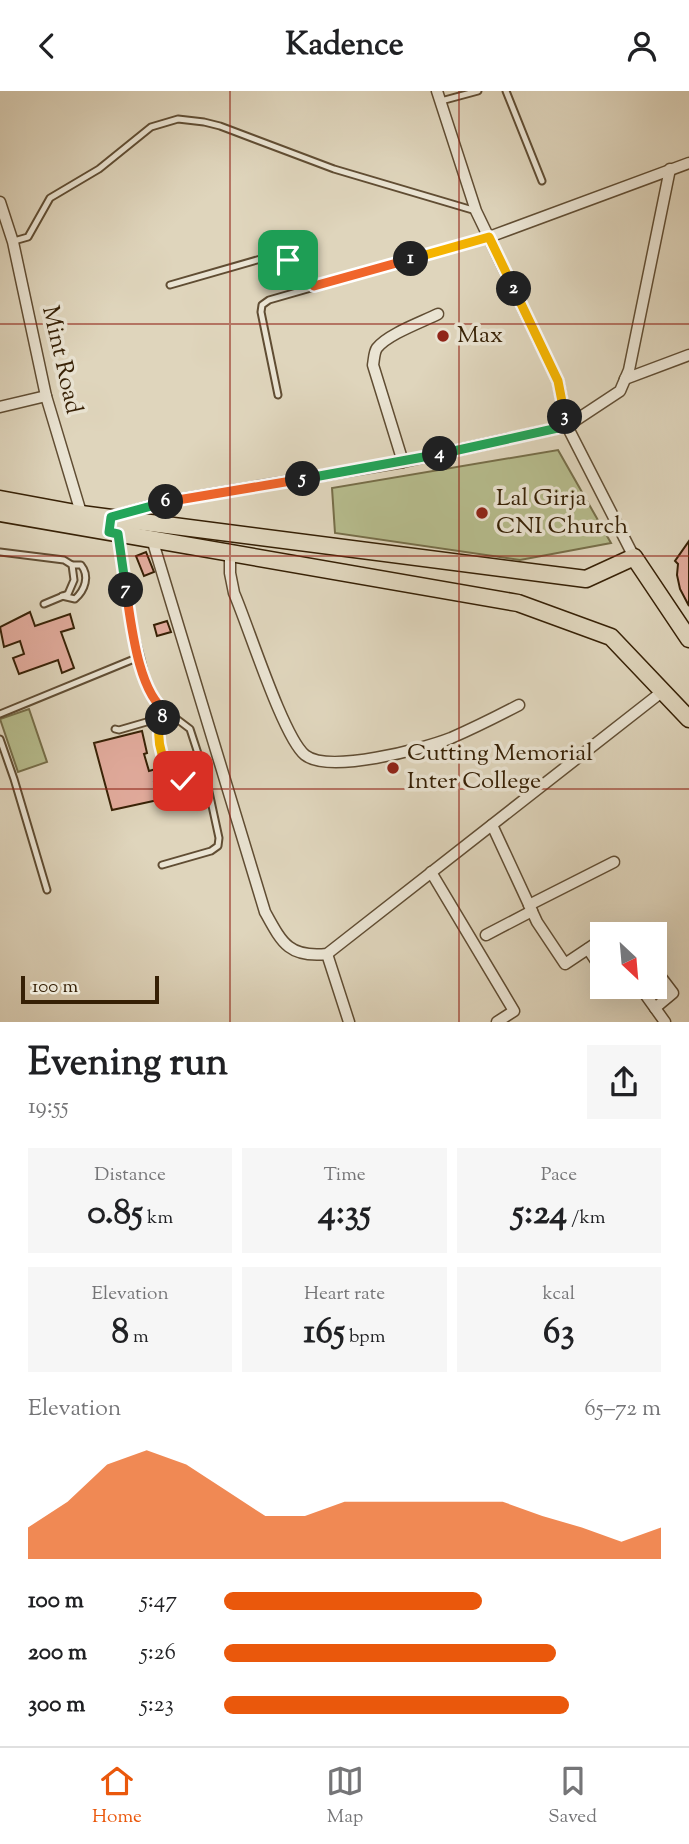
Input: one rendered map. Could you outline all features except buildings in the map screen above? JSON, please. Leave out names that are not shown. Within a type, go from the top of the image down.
[{"type":"main road","points":[[0,499],[152,540],[518,603],[611,637],[689,719]]},
{"type":"main road","points":[[0,513],[83,521]]},
{"type":"main road","points":[[113,528],[170,525],[586,579],[634,557],[689,639]]},
{"type":"street","points":[[439,96],[476,211],[558,381],[567,426],[634,557]]},
{"type":"street","points":[[489,237],[689,163]]},
{"type":"street","points":[[113,528],[164,502],[403,462],[567,426],[620,391],[629,370],[670,169]]},
{"type":"street","name":"Mint Road","points":[[0,202],[13,242],[46,396],[83,521]]},
{"type":"street","points":[[403,462],[373,365],[375,354],[377,348],[393,337],[438,314]]},
{"type":"street","points":[[625,379],[689,355]]},
{"type":"street","points":[[0,407],[46,396]]},
{"type":"street","points":[[152,540],[265,912],[278,935],[292,950],[308,956],[327,954],[663,691]]},
{"type":"street","points":[[229,553],[234,593],[287,728],[304,755],[327,764],[411,750],[447,739],[519,705]]},
{"type":"street","points":[[492,825],[531,908],[565,964],[588,949],[590,952]]},
{"type":"street","points":[[486,935],[614,862]]},
{"type":"street","points":[[431,872],[514,1011],[497,1021]]},
{"type":"street","points":[[327,954],[349,1021]]},
{"type":"street","points":[[667,985],[673,993],[667,998]]},
{"type":"street","points":[[649,999],[665,1021]]},
{"type":"street","points":[[655,1008],[666,999]]},
{"type":"lane","points":[[439,96],[478,91]]},
{"type":"lane","points":[[506,91],[542,181]]},
{"type":"lane","points":[[13,242],[28,237],[50,198],[99,169],[151,127],[178,119],[204,122],[334,169],[476,211]]},
{"type":"lane","points":[[278,395],[261,312],[262,305],[268,300],[489,237]]},
{"type":"lane","points":[[170,285],[264,258],[278,258],[299,264],[314,286]]},
{"type":"lane","points":[[113,528],[139,657],[149,690],[157,704],[190,729],[206,778],[219,838],[218,846],[211,851],[162,865]]},
{"type":"lane","points":[[0,552],[64,560],[72,565],[81,565],[86,583],[81,593],[75,599],[62,596]]},
{"type":"lane","points":[[44,604],[68,594],[72,586],[72,565]]},
{"type":"lane","points":[[0,714],[139,657]]},
{"type":"lane","points":[[115,729],[150,721],[157,704]]},
{"type":"lane","points":[[167,712],[160,723],[158,734],[164,757],[174,777],[191,781],[206,778]]},
{"type":"lane","points":[[0,739],[47,890]]},
{"type":"green space","points":[[558,450],[611,543],[520,560],[335,533],[332,488]]},
{"type":"green space","points":[[29,709],[47,762],[18,772],[0,719]]},
{"type":"place","name":"Max","points":[[443,336]]},
{"type":"place","name":"Lal Girja CNI Church","points":[[482,513]]},
{"type":"place","name":"Cutting Memorial Inter College","points":[[393,768]]},
{"type":"route","points":[[183,781],[174,777],[164,757],[158,734],[160,723],[167,712],[152,698],[139,657],[118,534],[109,532],[111,517],[164,502],[403,462],[567,426],[558,381],[489,237],[314,286],[299,264],[288,260]]}]
